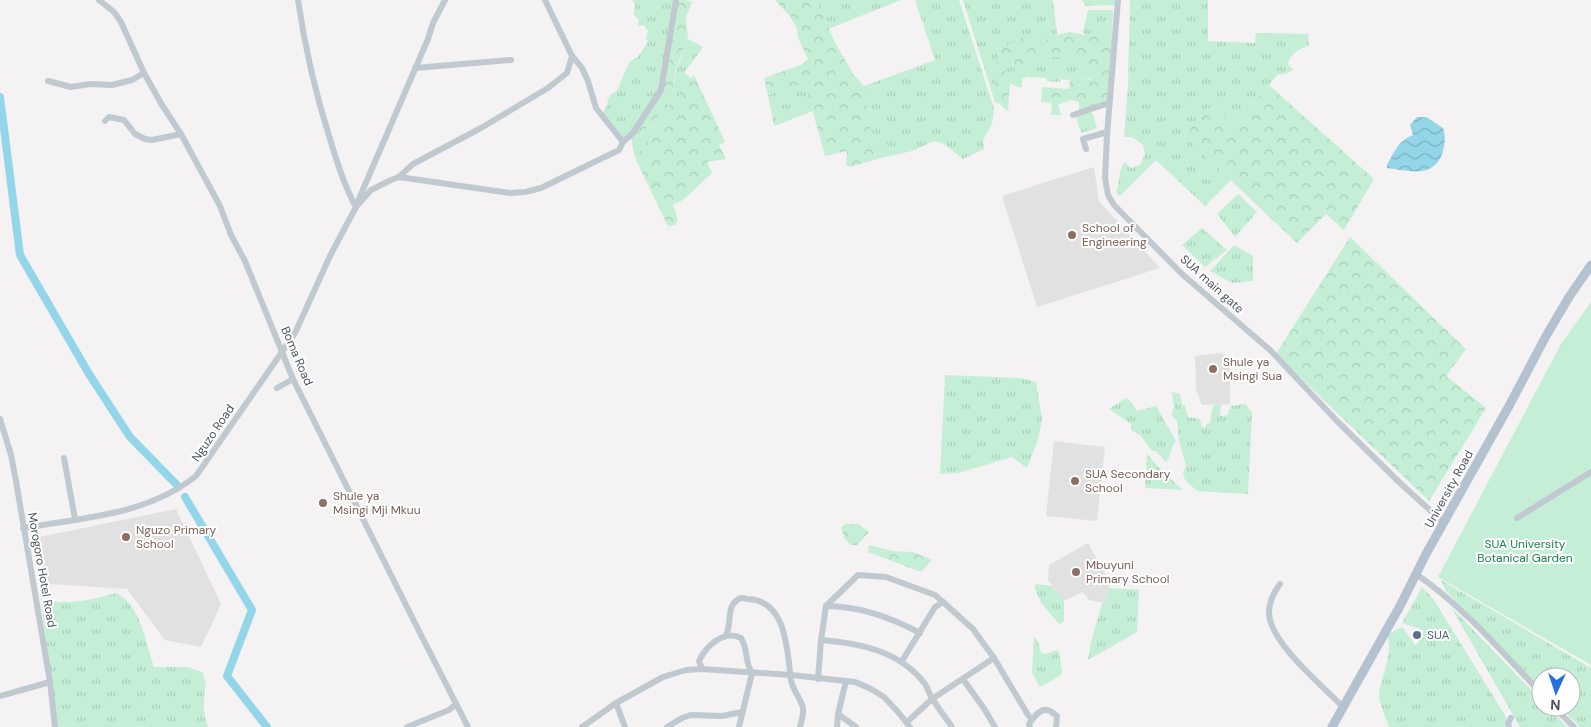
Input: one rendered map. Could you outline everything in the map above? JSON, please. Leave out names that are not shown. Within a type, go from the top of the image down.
[{"type":"main road","name":"University Road","points":[[1332,727],[1400,606],[1546,336],[1591,265]]},
{"type":"street","name":"Boma Road","points":[[99,0],[114,12],[121,22],[144,73],[181,134],[220,206],[293,379],[468,727]]},
{"type":"street","points":[[298,0],[303,38],[315,92],[344,185],[356,207]]},
{"type":"street","points":[[356,207],[436,15],[445,0]]},
{"type":"street","points":[[545,0],[572,56],[582,68],[596,108],[623,142]]},
{"type":"street","points":[[399,177],[500,192],[525,192],[541,188],[619,150],[623,142],[633,133],[661,90],[676,0]]},
{"type":"street","name":"SUA main gate","points":[[1118,0],[1107,132],[1106,187],[1114,205],[1182,274],[1270,350],[1337,421],[1444,523]]},
{"type":"street","points":[[356,207],[371,190],[399,177],[414,164],[481,128],[548,88],[567,73],[572,56]]},
{"type":"street","points":[[415,68],[511,60]]},
{"type":"street","points":[[48,81],[71,87],[97,84],[112,85],[132,80],[144,73]]},
{"type":"street","points":[[1073,115],[1109,103]]},
{"type":"street","points":[[105,121],[109,117],[124,120],[135,134],[145,139],[152,140],[181,134]]},
{"type":"street","points":[[1086,149],[1083,139],[1107,132]]},
{"type":"street","name":"Nguzo Road","points":[[23,528],[140,506],[175,491],[196,476],[295,333],[330,256],[356,207]]},
{"type":"street","points":[[277,388],[293,379]]},
{"type":"street","name":"Morogoro Hotel Road","points":[[0,419],[11,455],[50,682],[55,727]]},
{"type":"street","points":[[64,458],[75,519]]},
{"type":"street","points":[[1516,518],[1591,472]]},
{"type":"street","points":[[1416,574],[1473,624],[1531,683]]},
{"type":"street","points":[[818,679],[826,606],[858,575],[886,577],[935,594],[974,629],[986,644],[1032,719]]},
{"type":"street","points":[[1280,584],[1272,597],[1269,610],[1275,630],[1285,648],[1342,707]]},
{"type":"street","points":[[726,635],[729,629],[730,611],[736,600],[754,598],[760,600],[776,612],[785,639],[794,690],[804,710],[800,727]]},
{"type":"street","points":[[902,661],[936,607],[942,602]]},
{"type":"street","points":[[826,606],[839,606],[873,612],[920,633]]},
{"type":"street","points":[[702,669],[699,661],[704,652],[718,639],[726,635],[739,637],[747,652],[747,664],[752,673],[739,727]]},
{"type":"street","points":[[821,640],[866,647],[902,661],[926,685],[932,699],[952,727]]},
{"type":"street","points":[[582,727],[616,703],[672,673],[702,669],[791,675],[855,682],[884,697],[908,724],[932,699],[994,658]]},
{"type":"street","points":[[963,679],[995,727]]},
{"type":"street","points":[[837,727],[838,714],[846,681]]},
{"type":"street","points":[[0,696],[50,682]]},
{"type":"street","points":[[616,703],[625,727]]},
{"type":"street","points":[[407,727],[449,710],[456,704]]},
{"type":"street","points":[[1030,727],[1029,724],[1032,719],[1040,711],[1048,710],[1056,716],[1056,727]]},
{"type":"street","points":[[667,727],[682,718],[691,716],[722,716],[742,712]]},
{"type":"street","points":[[838,714],[856,727]]},
{"type":"street","points":[[1564,717],[1574,727]]},
{"type":"street","points":[[1509,727],[1508,723],[1511,718]]},
{"type":"shaded area","name":"School of Engineering","points":[[1094,167],[1099,201],[1160,268],[1037,307],[1002,196]]},
{"type":"shaded area","name":"Shule ya Msingi Sua","points":[[1221,353],[1230,359],[1230,404],[1202,405],[1196,390],[1195,356]]},
{"type":"shaded area","name":"SUA Secondary School","points":[[1054,441],[1105,447],[1097,521],[1046,516]]},
{"type":"shaded area","points":[[176,509],[221,604],[201,647],[165,640],[127,589],[49,584],[34,538]]},
{"type":"shaded area","name":"Mbuyuni Primary School","points":[[1088,543],[1110,583],[1105,603],[1089,600],[1083,592],[1064,601],[1048,580],[1049,565]]},
{"type":"green space","points":[[632,0],[676,0],[661,90],[636,129],[641,134],[660,114],[673,90],[677,68],[688,39],[703,47],[684,73],[692,79],[673,105],[664,111],[664,118],[648,144],[648,156],[639,150],[633,150],[631,135],[623,142],[602,115],[612,93],[617,91],[629,62],[638,57],[648,42],[646,38],[648,31],[644,25],[637,26],[639,20],[634,15],[635,4]]},
{"type":"green space","points":[[676,0],[692,2],[686,17],[688,39],[676,68],[673,90],[660,114],[641,134],[636,129],[661,90]]},
{"type":"green space","points":[[775,0],[813,0],[817,4],[853,74],[864,86],[866,105],[875,116],[871,128],[881,158],[850,167],[846,165],[847,151],[825,156],[805,83],[768,95],[764,78],[801,65],[808,59],[790,16]]},
{"type":"green space","points":[[813,0],[901,0],[828,29],[817,4]]},
{"type":"green space","points":[[915,0],[959,0],[994,109],[992,124],[983,140],[984,149],[963,159],[944,144],[934,141],[912,151],[881,158],[871,128],[875,116],[866,105],[864,86],[935,60]]},
{"type":"green space","points":[[963,0],[1053,0],[1057,34],[1043,41],[1027,40],[999,61],[997,81],[1000,104],[995,102]]},
{"type":"green space","points":[[1082,0],[1118,0],[1117,5],[1086,6]]},
{"type":"green space","points":[[1130,0],[1208,0],[1208,41],[1255,43],[1256,33],[1308,34],[1309,45],[1296,52],[1289,60],[1288,64],[1293,70],[1277,75],[1232,125],[1184,135],[1231,180],[1205,206],[1156,160],[1121,195],[1118,196],[1116,192],[1121,169],[1125,162],[1131,168],[1140,165],[1145,154],[1143,145],[1132,137],[1124,137],[1128,86]]},
{"type":"green space","points":[[1088,10],[1113,10],[1112,34],[1085,35],[1083,32]]},
{"type":"green space","points":[[1070,32],[1085,35],[1115,34],[1107,101],[1079,113],[1079,102],[1070,100],[1058,105],[1061,115],[1051,115],[1052,103],[1041,102],[1042,87],[1069,89],[1070,80],[1079,77],[1091,80],[1095,72],[1083,70],[1073,61],[1067,59],[1033,56],[1030,63],[1018,70],[1009,66],[1006,69],[1004,80],[1010,83],[1008,111],[1004,108],[997,96],[996,82],[1001,48],[1021,38],[1027,39],[1031,33],[1037,41],[1047,40],[1052,36]]},
{"type":"green space","points":[[1033,56],[1073,61],[1083,70],[1095,72],[1096,80],[1079,77],[1070,80],[1060,79],[1060,82],[1047,81],[1046,78],[1027,77],[1022,79],[1022,87],[1004,81],[1006,69],[1009,66]]},
{"type":"green space","points":[[694,75],[725,142],[719,145],[726,159],[707,162],[712,173],[683,200],[673,205],[678,220],[675,225],[668,226],[633,150],[639,150],[648,155],[648,144],[664,118],[666,107],[673,105]]},
{"type":"green space","points":[[805,82],[813,111],[774,126],[768,95]]},
{"type":"green space","points":[[1269,85],[1374,179],[1344,230],[1326,214],[1297,243],[1184,136],[1211,106],[1232,125]]},
{"type":"green space","points":[[1091,109],[1097,128],[1081,133],[1075,114]]},
{"type":"green space","points":[[1238,194],[1257,212],[1235,237],[1217,214]]},
{"type":"green space","points":[[1202,228],[1227,250],[1205,267],[1182,245]]},
{"type":"green space","points":[[1350,237],[1466,349],[1446,376],[1486,408],[1429,501],[1276,354]]},
{"type":"green space","points":[[1234,245],[1253,256],[1253,281],[1232,283],[1210,271]]},
{"type":"green space","name":"SUA University Botanical Garden","points":[[1591,302],[1591,665],[1438,577],[1561,344]]},
{"type":"green space","points":[[945,375],[1020,378],[1036,382],[1042,419],[1038,440],[1027,468],[1012,457],[958,473],[940,474]]},
{"type":"green space","points":[[1172,392],[1180,394],[1182,405],[1185,405],[1188,417],[1200,419],[1202,428],[1210,423],[1213,405],[1221,404],[1220,416],[1227,415],[1231,406],[1245,404],[1252,412],[1248,494],[1197,491],[1185,480],[1183,472],[1186,466],[1179,441],[1177,421],[1171,415],[1174,408]]},
{"type":"green space","points":[[1126,398],[1137,411],[1156,406],[1176,441],[1166,462],[1156,451],[1152,451],[1141,436],[1131,430],[1131,424],[1109,409]]},
{"type":"green space","points":[[1147,454],[1164,473],[1183,490],[1145,488]]},
{"type":"green space","points":[[846,524],[858,524],[869,532],[857,545],[850,545],[844,537],[841,527]]},
{"type":"green space","points":[[869,545],[892,551],[913,552],[932,560],[921,572],[868,552]]},
{"type":"green space","points":[[1441,580],[1591,668],[1591,727],[1580,727],[1570,717],[1581,717],[1581,667],[1531,667],[1531,678],[1446,591]]},
{"type":"green space","points":[[1036,584],[1052,586],[1064,601],[1064,622],[1059,624],[1042,604],[1034,587]]},
{"type":"green space","points":[[1422,587],[1434,600],[1506,717],[1505,727],[1389,727],[1379,696],[1389,648],[1386,635],[1402,627],[1416,646],[1424,630],[1402,623]]},
{"type":"green space","points":[[1109,588],[1139,590],[1137,632],[1088,660],[1102,603],[1105,603]]},
{"type":"green space","points":[[117,593],[125,599],[137,615],[154,667],[187,667],[202,672],[206,683],[204,706],[208,727],[56,727],[41,599],[71,602]]},
{"type":"green space","points":[[1451,607],[1531,690],[1531,717],[1558,717],[1567,727],[1520,727]]},
{"type":"green space","points":[[1034,636],[1041,653],[1045,654],[1057,650],[1059,652],[1062,672],[1060,676],[1040,687],[1032,673]]},
{"type":"water","points":[[1417,117],[1426,117],[1443,128],[1445,142],[1439,160],[1434,166],[1421,171],[1387,168],[1397,147],[1413,135],[1410,125]]},
{"type":"waterway","points":[[0,97],[20,255],[89,374],[130,437],[176,484]]},
{"type":"waterway","points":[[185,497],[252,610],[227,676],[267,727]]},
{"type":"place","name":"School of Engineering","points":[[1072,235]]},
{"type":"place","name":"Shule ya Msingi Sua","points":[[1213,369]]},
{"type":"place","name":"SUA Secondary School","points":[[1075,481]]},
{"type":"place","name":"Shule ya Msingi Mji Mkuu","points":[[323,503]]},
{"type":"place","name":"Nguzo Primary School","points":[[126,537]]},
{"type":"place","name":"Mbuyuni Primary School","points":[[1076,572]]},
{"type":"place","name":"SUA","points":[[1417,635]]}]
